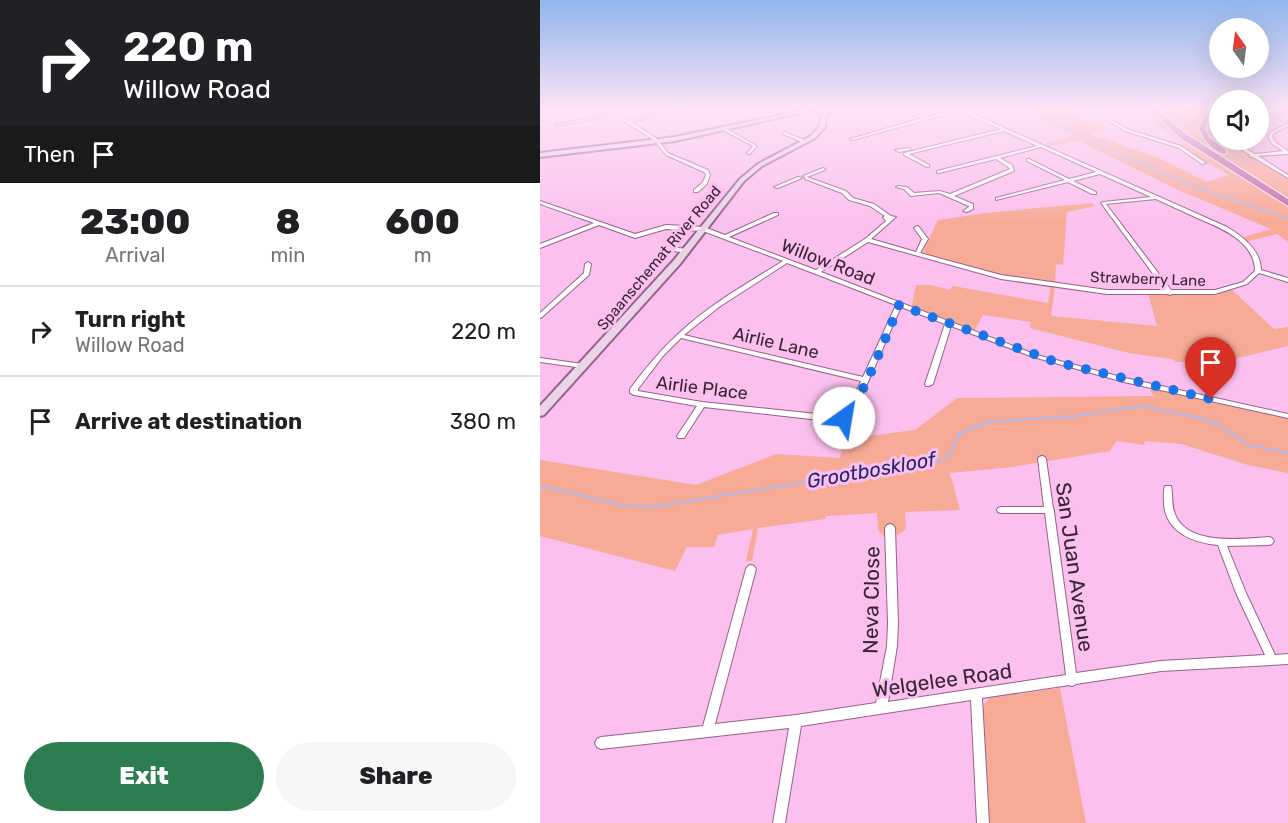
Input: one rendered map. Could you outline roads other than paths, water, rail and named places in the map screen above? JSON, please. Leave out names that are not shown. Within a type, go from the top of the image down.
[{"type":"highway","points":[[1202,147],[1288,202]]},
{"type":"highway","points":[[1212,147],[1288,195]]},
{"type":"highway","points":[[1223,150],[1277,188]]},
{"type":"main road","points":[[540,155],[603,147]]},
{"type":"main road","name":"Spaanschemat River Road","points":[[540,413],[686,251],[750,172],[794,147]]},
{"type":"street","points":[[661,147],[664,152],[708,173],[705,183],[696,190]]},
{"type":"street","points":[[749,153],[753,147]]},
{"type":"street","points":[[927,166],[905,155],[932,147]]},
{"type":"street","points":[[939,172],[1035,147]]},
{"type":"street","points":[[1044,147],[1217,224],[1238,236],[1259,264],[1258,271],[1288,280]]},
{"type":"street","points":[[1182,147],[1204,163]]},
{"type":"street","points":[[909,149],[921,150]]},
{"type":"street","points":[[1242,150],[1288,177]]},
{"type":"street","points":[[1251,156],[1288,152]]},
{"type":"street","points":[[950,196],[1012,170],[1010,166],[993,158]]},
{"type":"street","points":[[1028,160],[1094,193]]},
{"type":"street","points":[[776,187],[823,169]]},
{"type":"street","points":[[804,177],[807,170]]},
{"type":"street","points":[[998,199],[1101,172]]},
{"type":"street","points":[[804,177],[844,192],[851,199],[872,205],[889,217],[867,240],[816,273]]},
{"type":"street","points":[[898,188],[905,188],[912,195],[939,192],[971,205],[971,208],[965,211]]},
{"type":"street","points":[[1157,198],[1102,203],[1170,293]]},
{"type":"street","points":[[540,202],[599,223]]},
{"type":"street","points":[[725,237],[776,214]]},
{"type":"street","points":[[540,246],[599,223]]},
{"type":"street","name":"Willow Road","points":[[599,223],[635,236],[666,227],[704,229],[1035,356],[1091,372],[1288,416]]},
{"type":"street","points":[[917,228],[925,239],[917,254]]},
{"type":"street","name":"Strawberry Lane","points":[[867,240],[1017,280],[1107,292],[1223,291],[1245,284],[1258,271]]},
{"type":"street","points":[[663,248],[686,251]]},
{"type":"street","name":"Airlie Place","points":[[785,261],[725,301],[680,336],[660,356],[634,391],[638,395],[702,404],[837,419],[850,414],[899,305]]},
{"type":"street","points":[[540,316],[587,274],[588,264]]},
{"type":"street","points":[[929,384],[948,324]]},
{"type":"street","name":"Airlie Lane","points":[[680,336],[866,380]]},
{"type":"street","points":[[540,360],[583,366]]},
{"type":"street","points":[[681,436],[702,404]]},
{"type":"street","name":"San Juan Avenue","points":[[1042,459],[1072,681]]},
{"type":"street","points":[[1168,488],[1171,514],[1180,527],[1193,535],[1222,544],[1269,541]]},
{"type":"street","points":[[1001,510],[1050,510]]},
{"type":"street","name":"Neva Close","points":[[881,709],[892,646],[890,528]]},
{"type":"street","points":[[1222,544],[1248,611],[1272,659]]},
{"type":"street","points":[[706,732],[751,569]]},
{"type":"street","name":"Welgelee Road","points":[[601,743],[796,721],[1161,666],[1288,659]]},
{"type":"street","points":[[976,695],[983,823]]},
{"type":"street","points":[[779,823],[796,721]]},
{"type":"waterway","points":[[1103,147],[1196,187],[1288,218]]},
{"type":"waterway","name":"Grootboskloof","points":[[540,486],[623,505],[651,507],[939,461],[949,455],[959,434],[987,422],[1076,416],[1141,406],[1200,418],[1221,426],[1249,445],[1288,453]]}]
